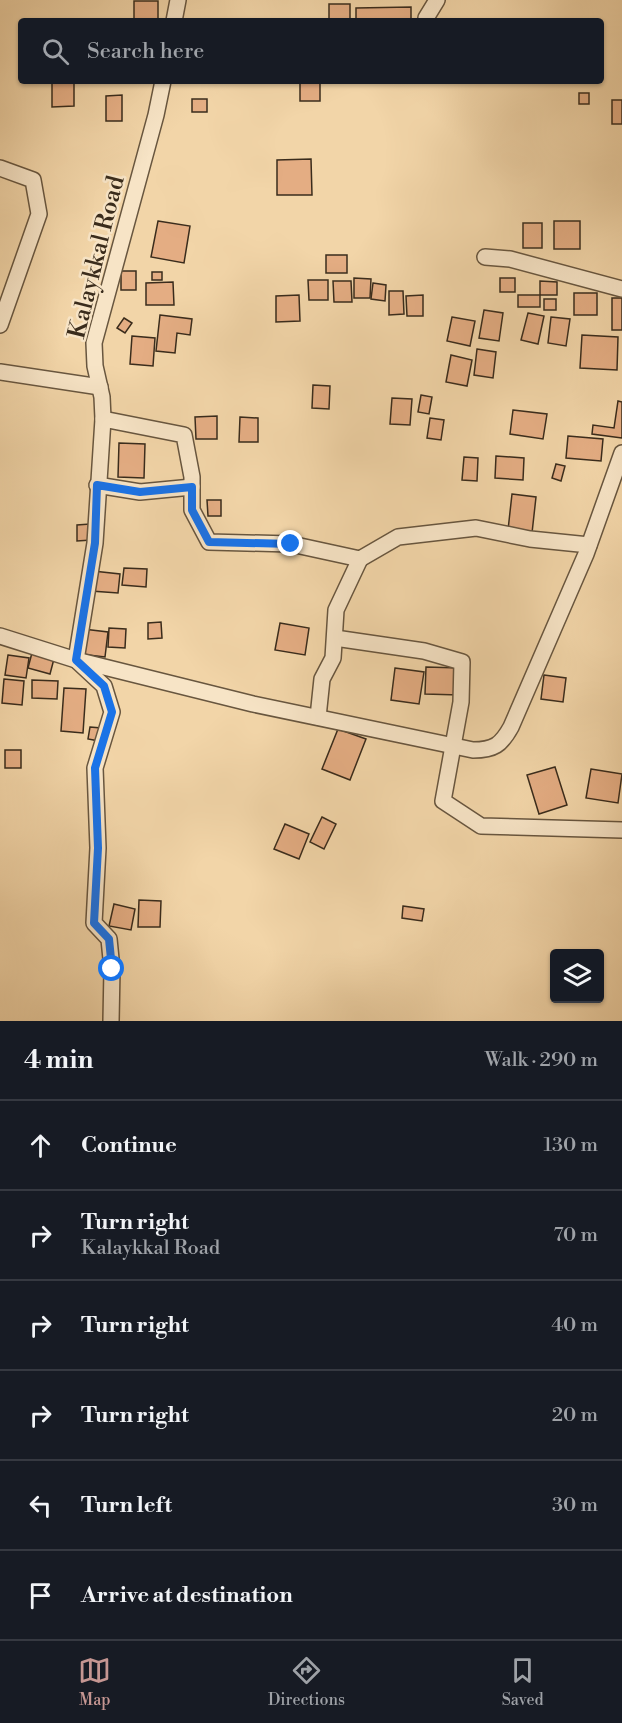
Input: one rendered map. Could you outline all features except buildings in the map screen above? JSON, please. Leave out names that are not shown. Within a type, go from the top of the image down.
[{"type":"street","points":[[175,18],[178,0]]},
{"type":"street","points":[[426,18],[437,0]]},
{"type":"street","name":"Kalaykkal Road","points":[[76,660],[95,543],[103,419],[94,343],[162,84]]},
{"type":"street","points":[[0,168],[33,180],[39,214],[0,325]]},
{"type":"street","points":[[485,257],[510,259],[622,289]]},
{"type":"street","points":[[0,372],[100,387]]},
{"type":"street","points":[[103,419],[184,435],[192,487],[192,510],[209,542],[291,544],[360,559]]},
{"type":"street","points":[[0,636],[76,660],[318,717],[452,746],[490,750],[503,742],[589,544],[622,453]]},
{"type":"street","points":[[97,485],[140,492],[192,487]]},
{"type":"street","points":[[318,717],[322,679],[333,658],[336,610],[360,559],[398,537],[476,528],[530,539],[589,544]]},
{"type":"street","points":[[335,638],[424,651],[462,662],[461,702],[443,801],[481,826],[622,830]]},
{"type":"street","points":[[76,660],[104,686],[112,712],[95,768],[98,848],[94,923],[109,939],[112,969],[111,1021]]},
{"type":"route","points":[[112,969],[109,939],[94,923],[98,848],[95,768],[112,712],[104,686],[76,660],[95,543],[97,485],[140,492],[192,487],[192,510],[209,542],[291,544]]}]
